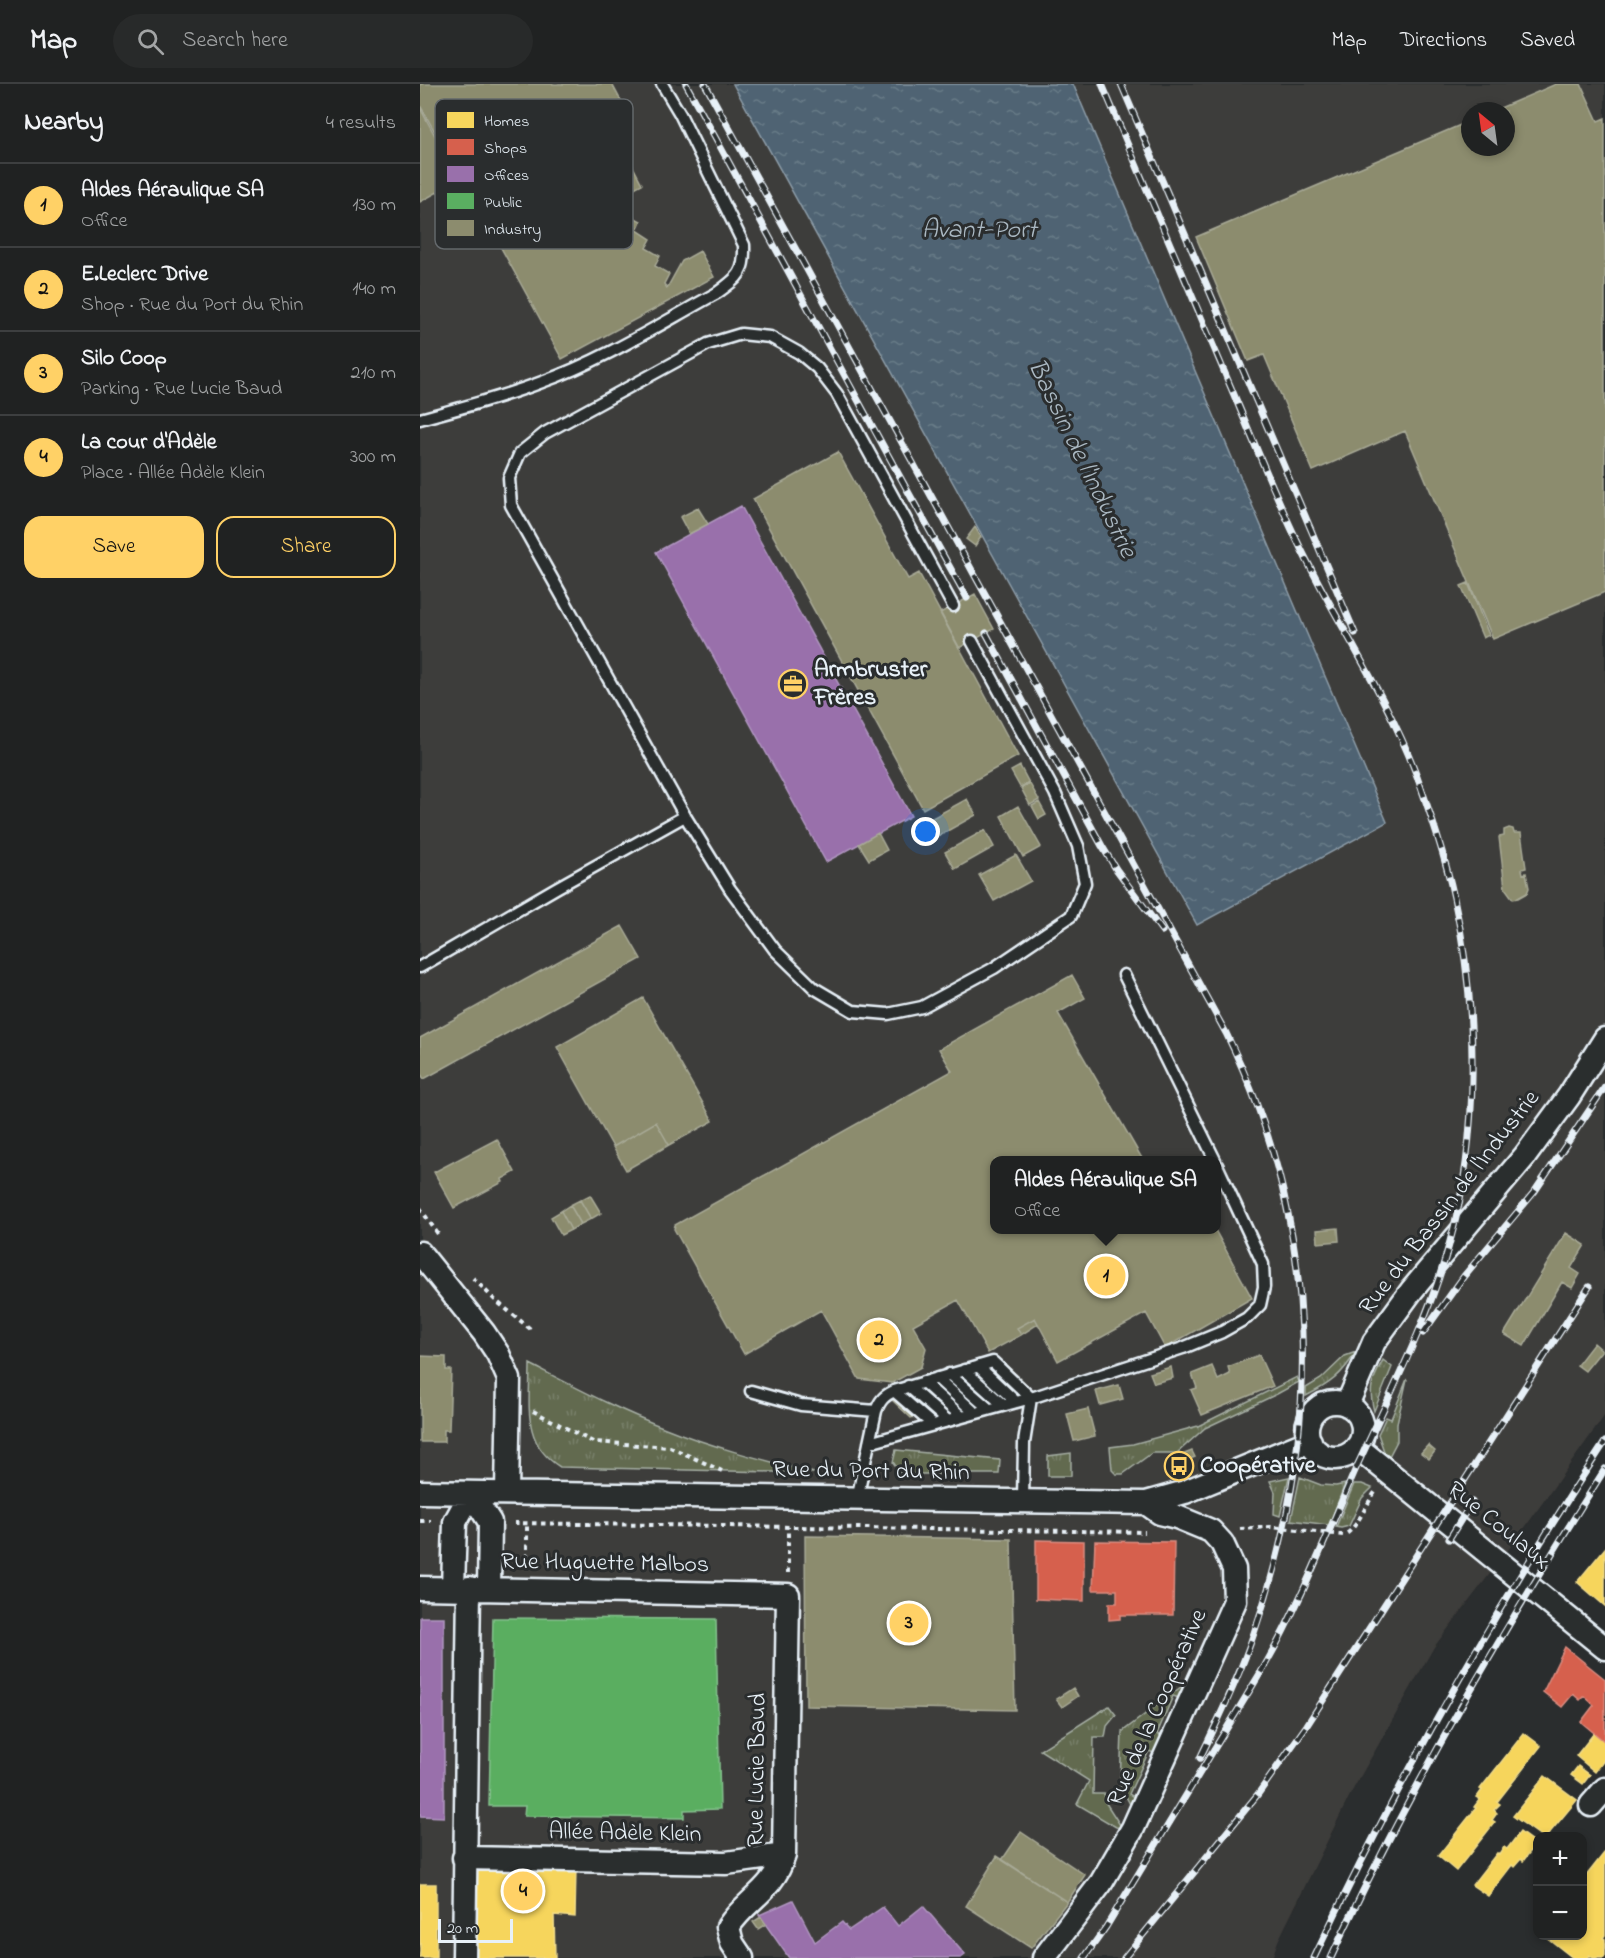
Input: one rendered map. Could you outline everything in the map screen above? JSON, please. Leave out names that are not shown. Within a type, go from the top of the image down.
[{"type":"street","name":"Rue du Bassin de l'Industrie","points":[[1347,1405],[1374,1342],[1435,1262],[1525,1156],[1569,1096],[1605,1040]]},
{"type":"street","points":[[420,1254],[484,1334],[498,1354],[509,1379],[507,1493]]},
{"type":"street","points":[[1330,1402],[1343,1402],[1347,1405],[1354,1409],[1361,1419],[1363,1436],[1358,1447],[1348,1455],[1331,1458],[1323,1456],[1316,1451],[1307,1432],[1310,1416],[1319,1407],[1330,1402]]},
{"type":"street","name":"Rue du Port du Rhin","points":[[420,1492],[1146,1503],[1185,1492],[1310,1441]]},
{"type":"street","name":"Rue Coulaux","points":[[1358,1447],[1605,1648]]},
{"type":"street","points":[[464,1958],[464,1858],[471,1588],[490,1522],[471,1493],[455,1522],[471,1588]]},
{"type":"street","points":[[1146,1503],[1160,1513],[1177,1517],[1211,1531]]},
{"type":"street","name":"Rue de la Coopérative","points":[[1044,1958],[1101,1883],[1133,1828],[1235,1601],[1234,1569],[1222,1543],[1211,1531]]},
{"type":"street","name":"Rue Huguette Malbos","points":[[420,1588],[788,1595]]},
{"type":"street","name":"Rue Lucie Baud","points":[[742,1958],[732,1943],[728,1927],[736,1914],[769,1884],[779,1871],[784,1855],[788,1595]]},
{"type":"street","name":"Allée Adèle Klein","points":[[464,1858],[726,1863],[784,1855]]},
{"type":"lane","points":[[420,419],[543,382],[587,363],[717,293],[736,279],[744,263],[744,245],[680,114],[662,84]]},
{"type":"lane","points":[[953,606],[837,394],[816,368],[799,353],[770,337],[741,334],[708,344],[544,433],[520,453],[509,478],[511,505],[685,816],[730,889],[775,950],[814,988],[854,1011],[888,1014],[922,1006],[994,968],[1071,916],[1085,883],[1078,846],[1055,793],[972,641]]},
{"type":"lane","points":[[420,967],[685,816]]},
{"type":"lane","points":[[1124,975],[1213,1156]]},
{"type":"lane","points":[[869,1443],[1031,1398],[1183,1348],[1222,1332],[1247,1318],[1260,1305],[1264,1287],[1263,1264],[1221,1174]]},
{"type":"lane","points":[[857,1499],[876,1411],[879,1402],[885,1396],[908,1386],[993,1362],[1031,1398]]},
{"type":"lane","points":[[978,1366],[1016,1401]]},
{"type":"lane","points":[[964,1370],[1004,1405]]},
{"type":"lane","points":[[949,1374],[990,1409]]},
{"type":"lane","points":[[937,1378],[975,1413]]},
{"type":"lane","points":[[923,1382],[962,1417]]},
{"type":"lane","points":[[908,1386],[948,1421]]},
{"type":"lane","points":[[751,1391],[801,1405],[876,1411]]},
{"type":"lane","points":[[894,1391],[933,1425]]},
{"type":"lane","points":[[1023,1501],[1024,1443],[1031,1398]]},
{"type":"path","points":[[420,1208],[441,1239]]},
{"type":"path","points":[[466,1270],[495,1300],[533,1331]]},
{"type":"path","points":[[508,1409],[530,1410],[593,1442],[670,1447],[729,1475]]},
{"type":"path","points":[[1211,1531],[1271,1527],[1348,1534],[1377,1489]]},
{"type":"path","points":[[420,1521],[455,1522]]},
{"type":"path","points":[[490,1522],[1151,1532]]},
{"type":"path","points":[[527,1523],[527,1590]]},
{"type":"path","points":[[788,1527],[788,1595]]},
{"type":"shaded area","points":[[420,84],[1605,84],[1605,1415],[1521,1533],[1434,1647],[1351,1793],[1278,1941],[1272,1958],[420,1958]]},
{"type":"green space","points":[[1356,1352],[1335,1378],[1306,1396],[1306,1388],[1321,1379],[1345,1356]]},
{"type":"green space","points":[[1383,1360],[1392,1367],[1374,1411],[1371,1396],[1372,1385]]},
{"type":"green space","points":[[530,1364],[615,1407],[686,1436],[814,1473],[560,1467],[539,1446],[533,1434],[529,1408]]},
{"type":"green space","points":[[1297,1377],[1299,1382],[1205,1428],[1177,1453],[1152,1453],[1123,1474],[1116,1474],[1112,1470],[1110,1447],[1133,1444],[1198,1426]]},
{"type":"green space","points":[[1407,1379],[1397,1423],[1397,1441],[1387,1460],[1378,1434],[1386,1417],[1391,1419]]},
{"type":"green space","points":[[896,1450],[1000,1460],[999,1474],[901,1474],[893,1462]]},
{"type":"green space","points":[[1071,1453],[1071,1476],[1048,1476],[1048,1456]]},
{"type":"green space","points":[[1289,1477],[1280,1516],[1274,1514],[1275,1492],[1270,1481]]},
{"type":"green space","points":[[1300,1477],[1321,1485],[1345,1484],[1329,1525],[1291,1520]]},
{"type":"green space","points":[[1354,1484],[1372,1488],[1362,1498],[1349,1526],[1336,1527]]},
{"type":"green space","points":[[1190,1680],[1182,1699],[1173,1696],[1157,1734],[1165,1738],[1158,1755],[1149,1751],[1129,1794],[1137,1799],[1132,1808],[1120,1785],[1122,1732]]},
{"type":"green space","points":[[1109,1706],[1116,1715],[1107,1726],[1105,1737],[1094,1737],[1093,1794],[1105,1794],[1104,1800],[1122,1828],[1116,1827],[1077,1804],[1089,1781],[1040,1750]]},
{"type":"water","name":"Avant-Port","points":[[733,84],[1073,84],[1387,822],[1197,925]]},
{"type":"building: Homes","points":[[1605,1548],[1605,1606],[1577,1582]]},
{"type":"building: Homes","points":[[1524,1733],[1541,1746],[1497,1802],[1500,1804],[1494,1810],[1497,1813],[1492,1820],[1495,1822],[1456,1871],[1438,1856],[1476,1808],[1474,1807],[1480,1799],[1477,1797],[1482,1790],[1480,1789]]},
{"type":"building: Homes","points":[[1594,1733],[1605,1742],[1605,1759],[1595,1772],[1576,1756]]},
{"type":"building: Homes","points":[[1578,1766],[1590,1775],[1583,1784],[1571,1775]]},
{"type":"building: Homes","points":[[1545,1776],[1577,1800],[1550,1832],[1535,1832],[1513,1816]]},
{"type":"building: Homes","points":[[1520,1832],[1533,1842],[1533,1848],[1523,1861],[1521,1859],[1514,1867],[1512,1865],[1488,1896],[1472,1885],[1497,1853],[1499,1855],[1504,1847],[1507,1849]]},
{"type":"building: Homes","points":[[1605,1852],[1604,1958],[1593,1958],[1589,1955],[1587,1958],[1573,1958],[1550,1940],[1587,1940],[1587,1875]]},
{"type":"building: Homes","points":[[470,1867],[576,1867],[575,1917],[554,1915],[555,1958],[471,1958]]},
{"type":"building: Homes","points":[[420,1884],[436,1884],[436,1958],[420,1958]]},
{"type":"building: Shops","points":[[1036,1540],[1084,1541],[1084,1601],[1036,1599]]},
{"type":"building: Shops","points":[[1095,1541],[1174,1542],[1173,1615],[1120,1615],[1120,1619],[1109,1620],[1109,1603],[1117,1603],[1117,1590],[1093,1590]]},
{"type":"building: Shops","points":[[1565,1647],[1605,1679],[1605,1742],[1581,1722],[1594,1705],[1584,1696],[1580,1700],[1573,1694],[1562,1707],[1543,1692]]},
{"type":"building: Offices","points":[[741,506],[911,816],[826,862],[656,552]]},
{"type":"building: Offices","points":[[420,1617],[444,1617],[444,1817],[420,1816]]},
{"type":"building: Offices","points":[[793,1900],[815,1942],[842,1922],[849,1930],[883,1907],[898,1926],[923,1906],[965,1955],[961,1958],[789,1958],[759,1915]]},
{"type":"building: Public","points":[[493,1618],[716,1619],[720,1809],[684,1810],[684,1818],[524,1816],[525,1806],[489,1806]]},
{"type":"building: Industry","points":[[420,84],[612,84],[620,99],[435,99],[435,132],[420,105]]},
{"type":"building: Industry","points":[[1556,84],[1581,84],[1598,121],[1605,118],[1605,592],[1493,639],[1405,431],[1313,471],[1264,355],[1248,361],[1196,237],[1461,125],[1461,156],[1515,156],[1514,102]]},
{"type":"building: Industry","points":[[420,108],[435,136],[435,194],[420,202]]},
{"type":"building: Industry","points":[[633,167],[642,184],[633,189]]},
{"type":"building: Industry","points":[[633,217],[641,221],[637,230],[651,239],[646,248],[660,256],[655,266],[669,274],[664,284],[667,288],[682,261],[700,251],[714,277],[562,359],[502,249],[633,249]]},
{"type":"building: Industry","points":[[838,452],[908,579],[919,573],[1018,756],[923,809],[753,499]]},
{"type":"building: Industry","points":[[698,508],[708,524],[689,534],[680,517]]},
{"type":"building: Industry","points":[[975,527],[981,537],[975,546],[966,539]]},
{"type":"building: Industry","points":[[1468,583],[1489,635],[1483,638],[1461,586]]},
{"type":"building: Industry","points":[[975,594],[994,629],[959,648],[940,613]]},
{"type":"building: Industry","points":[[1020,766],[1029,783],[1020,787],[1011,771]]},
{"type":"building: Industry","points":[[1030,784],[1039,800],[1030,805],[1021,788]]},
{"type":"building: Industry","points":[[967,799],[976,815],[933,839],[923,823]]},
{"type":"building: Industry","points":[[1039,802],[1046,815],[1039,819],[1032,806]]},
{"type":"building: Industry","points":[[1018,806],[1041,847],[1023,857],[1001,816]]},
{"type":"building: Industry","points":[[1513,829],[1514,833],[1521,833],[1526,868],[1522,869],[1523,874],[1526,873],[1529,888],[1527,893],[1513,899],[1505,888],[1499,837],[1504,836],[1504,830]]},
{"type":"building: Industry","points":[[985,830],[994,847],[955,869],[945,852]]},
{"type":"building: Industry","points":[[878,833],[887,850],[869,860],[859,844]]},
{"type":"building: Industry","points":[[1016,855],[1031,881],[994,901],[979,875]]},
{"type":"building: Industry","points":[[622,926],[641,959],[424,1079],[420,1073],[420,1038]]},
{"type":"building: Industry","points":[[1072,975],[1085,998],[1058,1013],[1141,1156],[990,1156],[990,1234],[1217,1234],[1252,1298],[1165,1348],[1146,1313],[1058,1361],[1035,1318],[1017,1328],[1021,1335],[988,1353],[958,1300],[913,1325],[926,1348],[921,1367],[892,1383],[859,1379],[821,1310],[744,1354],[674,1229],[675,1225],[952,1071],[939,1049]]},
{"type":"building: Industry","points":[[643,998],[713,1121],[669,1145],[656,1122],[613,1147],[557,1047]]},
{"type":"building: Industry","points":[[656,1122],[669,1145],[626,1170],[613,1147]]},
{"type":"building: Industry","points":[[497,1139],[515,1172],[502,1179],[503,1182],[454,1208],[434,1172]]},
{"type":"building: Industry","points":[[590,1195],[601,1213],[591,1219],[580,1200]]},
{"type":"building: Industry","points":[[580,1200],[591,1219],[581,1224],[570,1205]]},
{"type":"building: Industry","points":[[570,1205],[581,1224],[571,1230],[561,1211]]},
{"type":"building: Industry","points":[[561,1211],[571,1230],[561,1235],[551,1217]]},
{"type":"building: Industry","points":[[1338,1228],[1339,1241],[1318,1243],[1317,1230]]},
{"type":"building: Industry","points":[[1566,1233],[1585,1245],[1571,1268],[1580,1274],[1572,1288],[1562,1282],[1524,1346],[1504,1334]]},
{"type":"building: Industry","points":[[1035,1318],[1038,1324],[1021,1335],[1017,1328]]},
{"type":"building: Industry","points":[[1594,1343],[1602,1350],[1585,1371],[1577,1365]]},
{"type":"building: Industry","points":[[1259,1355],[1273,1386],[1202,1415],[1191,1390],[1197,1388],[1192,1374],[1212,1366],[1218,1380],[1230,1374],[1228,1367]]},
{"type":"building: Industry","points":[[420,1356],[446,1357],[446,1370],[451,1370],[449,1430],[444,1430],[444,1442],[420,1442]]},
{"type":"building: Industry","points":[[1004,1363],[1026,1384],[911,1418],[889,1397]]},
{"type":"building: Industry","points":[[1171,1367],[1173,1378],[1154,1383],[1150,1373]]},
{"type":"building: Industry","points":[[1119,1385],[1123,1399],[1100,1405],[1096,1391]]},
{"type":"building: Industry","points":[[1088,1409],[1095,1436],[1074,1441],[1067,1414]]},
{"type":"building: Industry","points":[[1428,1445],[1435,1451],[1429,1459],[1421,1453]]},
{"type":"building: Industry","points":[[1192,1451],[1195,1457],[1180,1463],[1177,1457]]},
{"type":"building: Industry","points":[[805,1536],[1011,1539],[1015,1710],[806,1706]]},
{"type":"building: Industry","points":[[1073,1688],[1078,1696],[1062,1707],[1056,1699]]},
{"type":"building: Industry","points":[[1021,1832],[1085,1875],[1067,1902],[1002,1860]]},
{"type":"building: Industry","points":[[997,1856],[1067,1902],[1031,1948],[966,1906]]},
{"type":"building: Industry","points":[[761,1917],[766,1924],[758,1929],[753,1922]]},
{"type":"railway","points":[[686,84],[967,598]]},
{"type":"railway","points":[[705,84],[1226,1033],[1257,1106],[1280,1180],[1295,1254],[1302,1330],[1301,1405],[1293,1481],[1277,1557],[1254,1633],[1236,1680],[1200,1758]]},
{"type":"railway","points":[[1084,1958],[1106,1927],[1277,1643],[1302,1593],[1407,1357],[1440,1274],[1459,1204],[1471,1117],[1472,1072],[1468,983],[1462,940],[1446,867],[1417,776],[1374,683],[1308,563],[1285,514],[1102,84]]},
{"type":"railway","points":[[1121,84],[1355,633]]},
{"type":"railway","points":[[986,633],[1102,846],[1116,869],[1162,931]]},
{"type":"railway","points":[[1423,1333],[1464,1276],[1535,1191],[1605,1087]]},
{"type":"railway","points":[[1124,1958],[1258,1794],[1307,1725],[1589,1287]]},
{"type":"railway","points":[[1314,1958],[1380,1825],[1450,1695],[1526,1567],[1605,1442]]},
{"type":"railway","points":[[1331,1958],[1393,1832],[1460,1709],[1531,1588],[1605,1469]]},
{"type":"railway","points":[[1449,1539],[1472,1502]]},
{"type":"place","name":"Armbruster Frères","points":[[793,684]]},
{"type":"place","name":"Aldes Aéraulique SA","points":[[1106,1276]]},
{"type":"place","name":"E.Leclerc Drive","points":[[879,1340]]},
{"type":"place","name":"Coopérative","points":[[1179,1466]]},
{"type":"place","name":"Silo Coop","points":[[909,1623]]},
{"type":"place","name":"La cour d'Adèle","points":[[523,1891]]},
{"type":"water label","name":"Bassin de l'Industrie","points":[[1081,459]]}]
